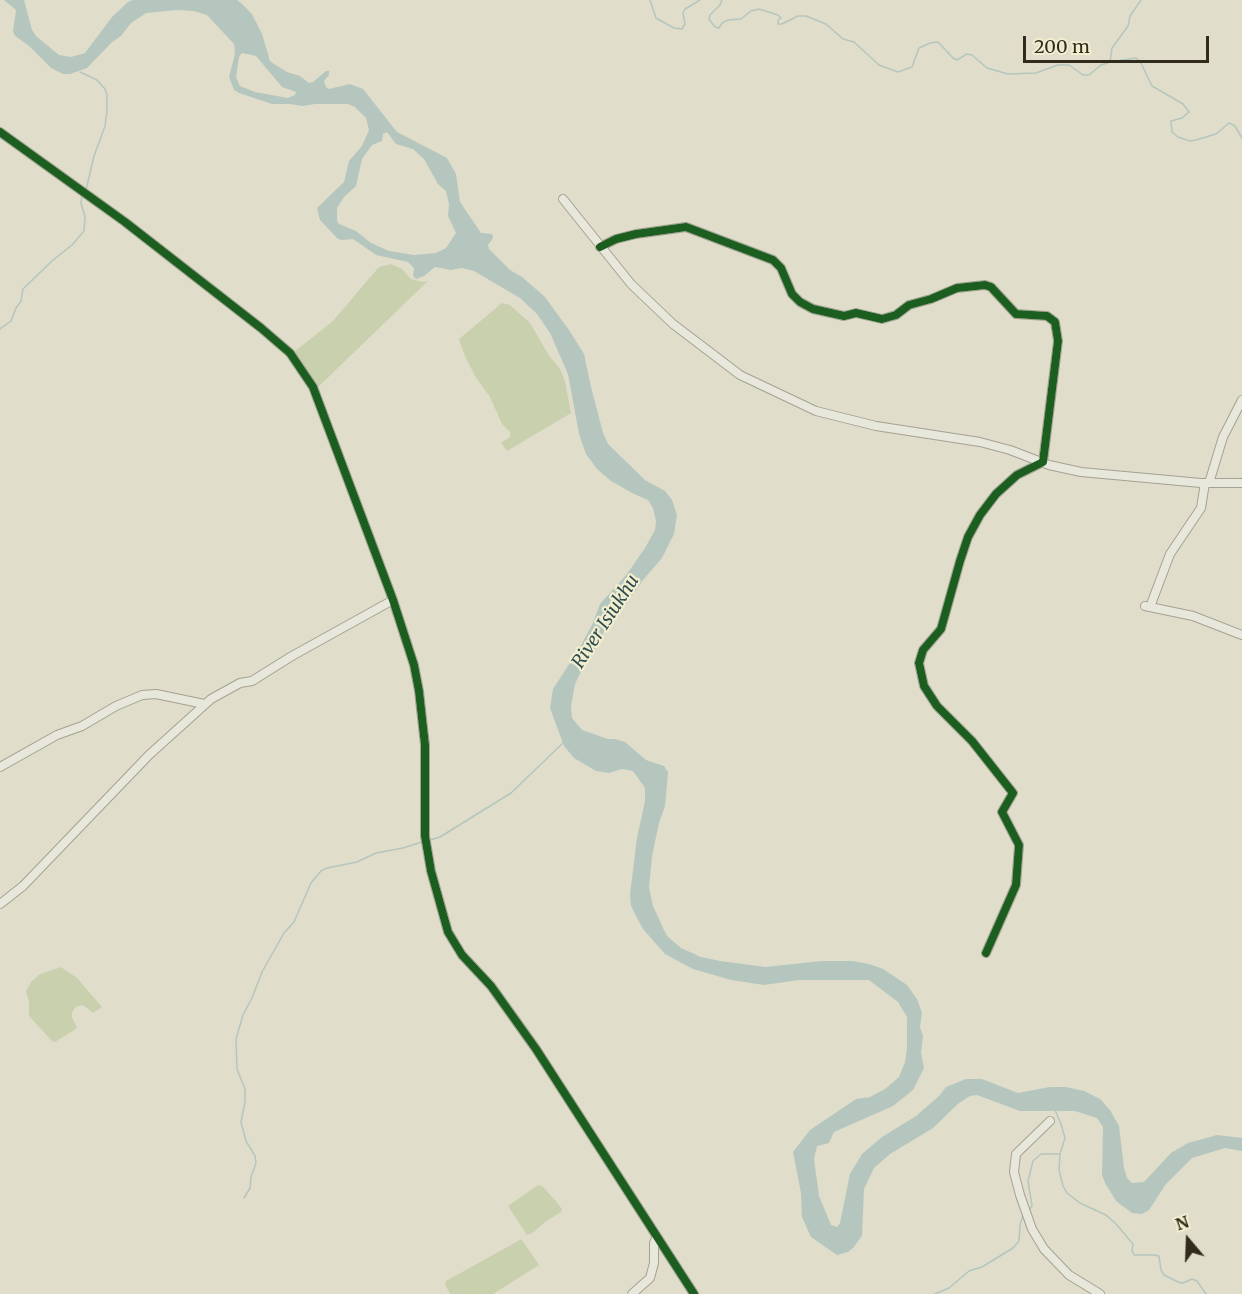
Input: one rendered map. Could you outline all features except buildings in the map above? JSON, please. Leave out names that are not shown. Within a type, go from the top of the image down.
[{"type":"street","points":[[0,132],[134,229],[261,328],[290,353],[308,378],[320,401],[409,647],[419,692],[425,751],[425,836],[431,871],[448,932],[462,955],[491,986],[536,1049],[694,1294]]},
{"type":"street","points":[[563,199],[631,284],[673,324],[740,375],[816,411],[876,426],[980,442],[1081,472],[1207,483],[1242,483]]},
{"type":"street","points":[[600,247],[616,239],[636,234],[667,228],[692,228],[773,260],[781,268],[789,290],[800,302],[813,309],[843,316],[856,313],[877,319],[890,317],[909,305],[957,288],[977,284],[989,286],[1016,314],[1047,316],[1055,322],[1058,329],[1043,462]]},
{"type":"street","points":[[1242,400],[1223,436],[1201,508],[1170,554],[1147,607],[1193,616],[1242,635]]},
{"type":"street","points":[[986,953],[1016,885],[1019,845],[1002,812],[1013,793],[972,741],[937,706],[924,686],[919,663],[923,650],[941,629],[968,537],[980,515],[1004,487],[1025,470],[1043,462]]},
{"type":"street","points":[[0,904],[23,886],[126,778],[204,704],[236,684],[252,681],[393,600]]},
{"type":"street","points":[[0,768],[57,735],[82,726],[116,706],[142,695],[156,694],[204,704]]},
{"type":"street","points":[[1050,1121],[1016,1154],[1014,1172],[1020,1195],[1032,1229],[1044,1249],[1069,1275],[1100,1294]]},
{"type":"street","points":[[632,1294],[650,1278],[654,1263],[654,1244],[657,1238]]},
{"type":"green space","points":[[391,264],[402,269],[411,279],[428,281],[317,388],[294,352],[333,321],[379,267]]},
{"type":"green space","points":[[502,303],[510,305],[530,323],[548,354],[560,369],[565,381],[571,413],[507,451],[501,443],[510,437],[510,432],[502,424],[490,397],[475,376],[459,339]]},
{"type":"green space","points":[[61,967],[77,978],[102,1007],[93,1013],[83,1005],[75,1007],[72,1017],[77,1028],[55,1042],[29,1016],[26,991],[31,982],[40,974]]},
{"type":"green space","points":[[538,1185],[542,1186],[562,1209],[561,1212],[527,1235],[508,1206]]},
{"type":"green space","points":[[520,1240],[539,1265],[493,1294],[450,1294],[445,1284],[446,1281]]},
{"type":"water","name":"River Isiukhu","points":[[4,0],[24,0],[32,30],[36,36],[59,55],[71,57],[85,53],[112,17],[133,0],[237,0],[252,14],[262,34],[270,61],[309,83],[329,71],[324,81],[329,89],[350,84],[363,89],[397,132],[447,158],[456,174],[460,202],[481,233],[492,234],[489,249],[510,270],[545,297],[569,330],[584,354],[603,433],[608,444],[645,480],[665,491],[672,500],[677,515],[674,534],[662,558],[621,611],[608,624],[587,659],[575,684],[571,706],[572,718],[582,730],[625,742],[646,760],[664,766],[668,772],[665,806],[652,856],[649,888],[653,906],[667,936],[681,948],[701,957],[720,961],[765,967],[822,961],[853,961],[869,964],[883,969],[907,985],[917,999],[922,1013],[920,1027],[923,1036],[921,1053],[924,1068],[913,1090],[893,1106],[834,1132],[829,1143],[817,1146],[814,1159],[819,1196],[831,1225],[837,1227],[840,1223],[850,1174],[862,1154],[882,1137],[916,1116],[946,1087],[966,1079],[982,1079],[1018,1093],[1050,1087],[1066,1087],[1084,1091],[1100,1099],[1110,1110],[1119,1126],[1124,1168],[1127,1178],[1132,1183],[1144,1182],[1171,1153],[1188,1143],[1217,1135],[1242,1138],[1242,1151],[1225,1148],[1192,1158],[1166,1184],[1149,1210],[1142,1214],[1132,1213],[1116,1201],[1102,1175],[1103,1127],[1097,1118],[1075,1111],[1020,1111],[977,1095],[970,1096],[959,1103],[933,1128],[890,1154],[874,1168],[864,1189],[862,1236],[853,1248],[837,1255],[811,1237],[802,1217],[801,1193],[793,1152],[810,1130],[856,1099],[870,1097],[885,1089],[899,1077],[907,1049],[907,1017],[898,1002],[869,980],[799,980],[764,985],[731,980],[693,969],[665,954],[643,929],[636,916],[631,906],[630,894],[637,838],[645,801],[645,788],[633,771],[622,769],[609,773],[596,771],[574,758],[564,746],[550,708],[553,689],[579,649],[600,604],[627,574],[645,548],[655,530],[656,521],[653,508],[648,500],[611,481],[597,469],[586,454],[579,434],[568,374],[550,333],[537,314],[520,298],[474,271],[435,267],[416,279],[413,276],[414,268],[408,262],[376,255],[353,239],[338,239],[320,220],[317,208],[344,182],[349,161],[362,146],[369,130],[366,118],[355,107],[348,104],[303,106],[272,104],[234,90],[229,77],[235,54],[234,44],[207,15],[194,11],[177,10],[146,13],[131,23],[121,36],[87,68],[63,74],[51,68],[28,45],[15,36],[13,31],[16,10]],"holes":[[[242,53],[256,56],[282,87],[296,92],[295,95],[288,98],[255,92],[240,86],[236,77],[239,57]],[[387,132],[396,144],[413,149],[424,159],[438,184],[446,191],[449,204],[448,216],[456,233],[446,248],[436,253],[414,255],[389,251],[371,243],[356,231],[337,221],[337,208],[344,197],[356,186],[362,159],[372,145],[382,141],[383,134]]]},
{"type":"waterway","points":[[650,0],[656,18],[674,28],[682,29],[685,24],[683,13],[685,9],[700,0]]},
{"type":"waterway","points":[[722,0],[710,15],[709,19],[715,27],[719,28],[728,20],[741,19],[751,11],[759,9],[778,15],[781,18],[778,24],[798,16],[806,16],[826,24],[843,39],[854,42],[879,65],[898,72],[912,67],[919,48],[938,42],[957,60],[967,54],[972,55],[987,68],[1008,74],[1036,73],[1058,65],[1069,65],[1083,75],[1089,75],[1101,65],[1136,58],[1140,61],[1152,86],[1183,104],[1189,112],[1182,118],[1171,121],[1172,132],[1178,137],[1190,141],[1196,140],[1216,134],[1229,123],[1235,126],[1242,138]]},
{"type":"waterway","points":[[1110,62],[1112,48],[1128,26],[1130,16],[1141,0]]},
{"type":"waterway","points":[[80,72],[97,80],[107,95],[105,126],[94,156],[86,190]]},
{"type":"waterway","points":[[0,329],[11,321],[21,301],[23,289],[72,245],[84,231],[82,196]]},
{"type":"waterway","points":[[430,840],[440,837],[511,793],[563,743]]},
{"type":"waterway","points":[[244,1198],[250,1188],[256,1163],[255,1156],[246,1141],[241,1122],[245,1089],[237,1069],[236,1039],[243,1015],[262,972],[284,933],[294,922],[311,883],[321,871],[357,862],[376,853],[422,842]]},
{"type":"waterway","points":[[1055,1110],[1065,1138],[1060,1154],[1059,1170],[1067,1193],[1080,1203],[1106,1215],[1116,1224],[1133,1244],[1134,1255],[1159,1256],[1164,1275],[1183,1283],[1192,1279],[1197,1281],[1206,1294]]},
{"type":"waterway","points":[[1029,1210],[1032,1206],[1028,1181],[1033,1161],[1041,1154],[1059,1154]]},
{"type":"waterway","points":[[935,1294],[949,1288],[969,1271],[982,1267],[1013,1248],[1019,1241],[1023,1215]]},
{"type":"cycle path","points":[[0,132],[125,222],[261,328],[290,353],[313,387],[393,600],[414,665],[425,745],[425,836],[431,871],[448,932],[462,955],[491,986],[536,1049],[694,1294]]},
{"type":"cycle path","points":[[600,247],[616,239],[636,234],[686,227],[773,260],[781,268],[792,294],[800,302],[813,309],[844,316],[856,313],[882,319],[896,315],[909,305],[957,288],[985,285],[991,287],[1016,314],[1047,316],[1055,322],[1058,341],[1043,462],[1017,475],[996,494],[980,515],[968,537],[941,629],[923,650],[919,663],[924,686],[937,706],[972,741],[1013,793],[1002,812],[1019,845],[1016,885],[986,953]]}]
